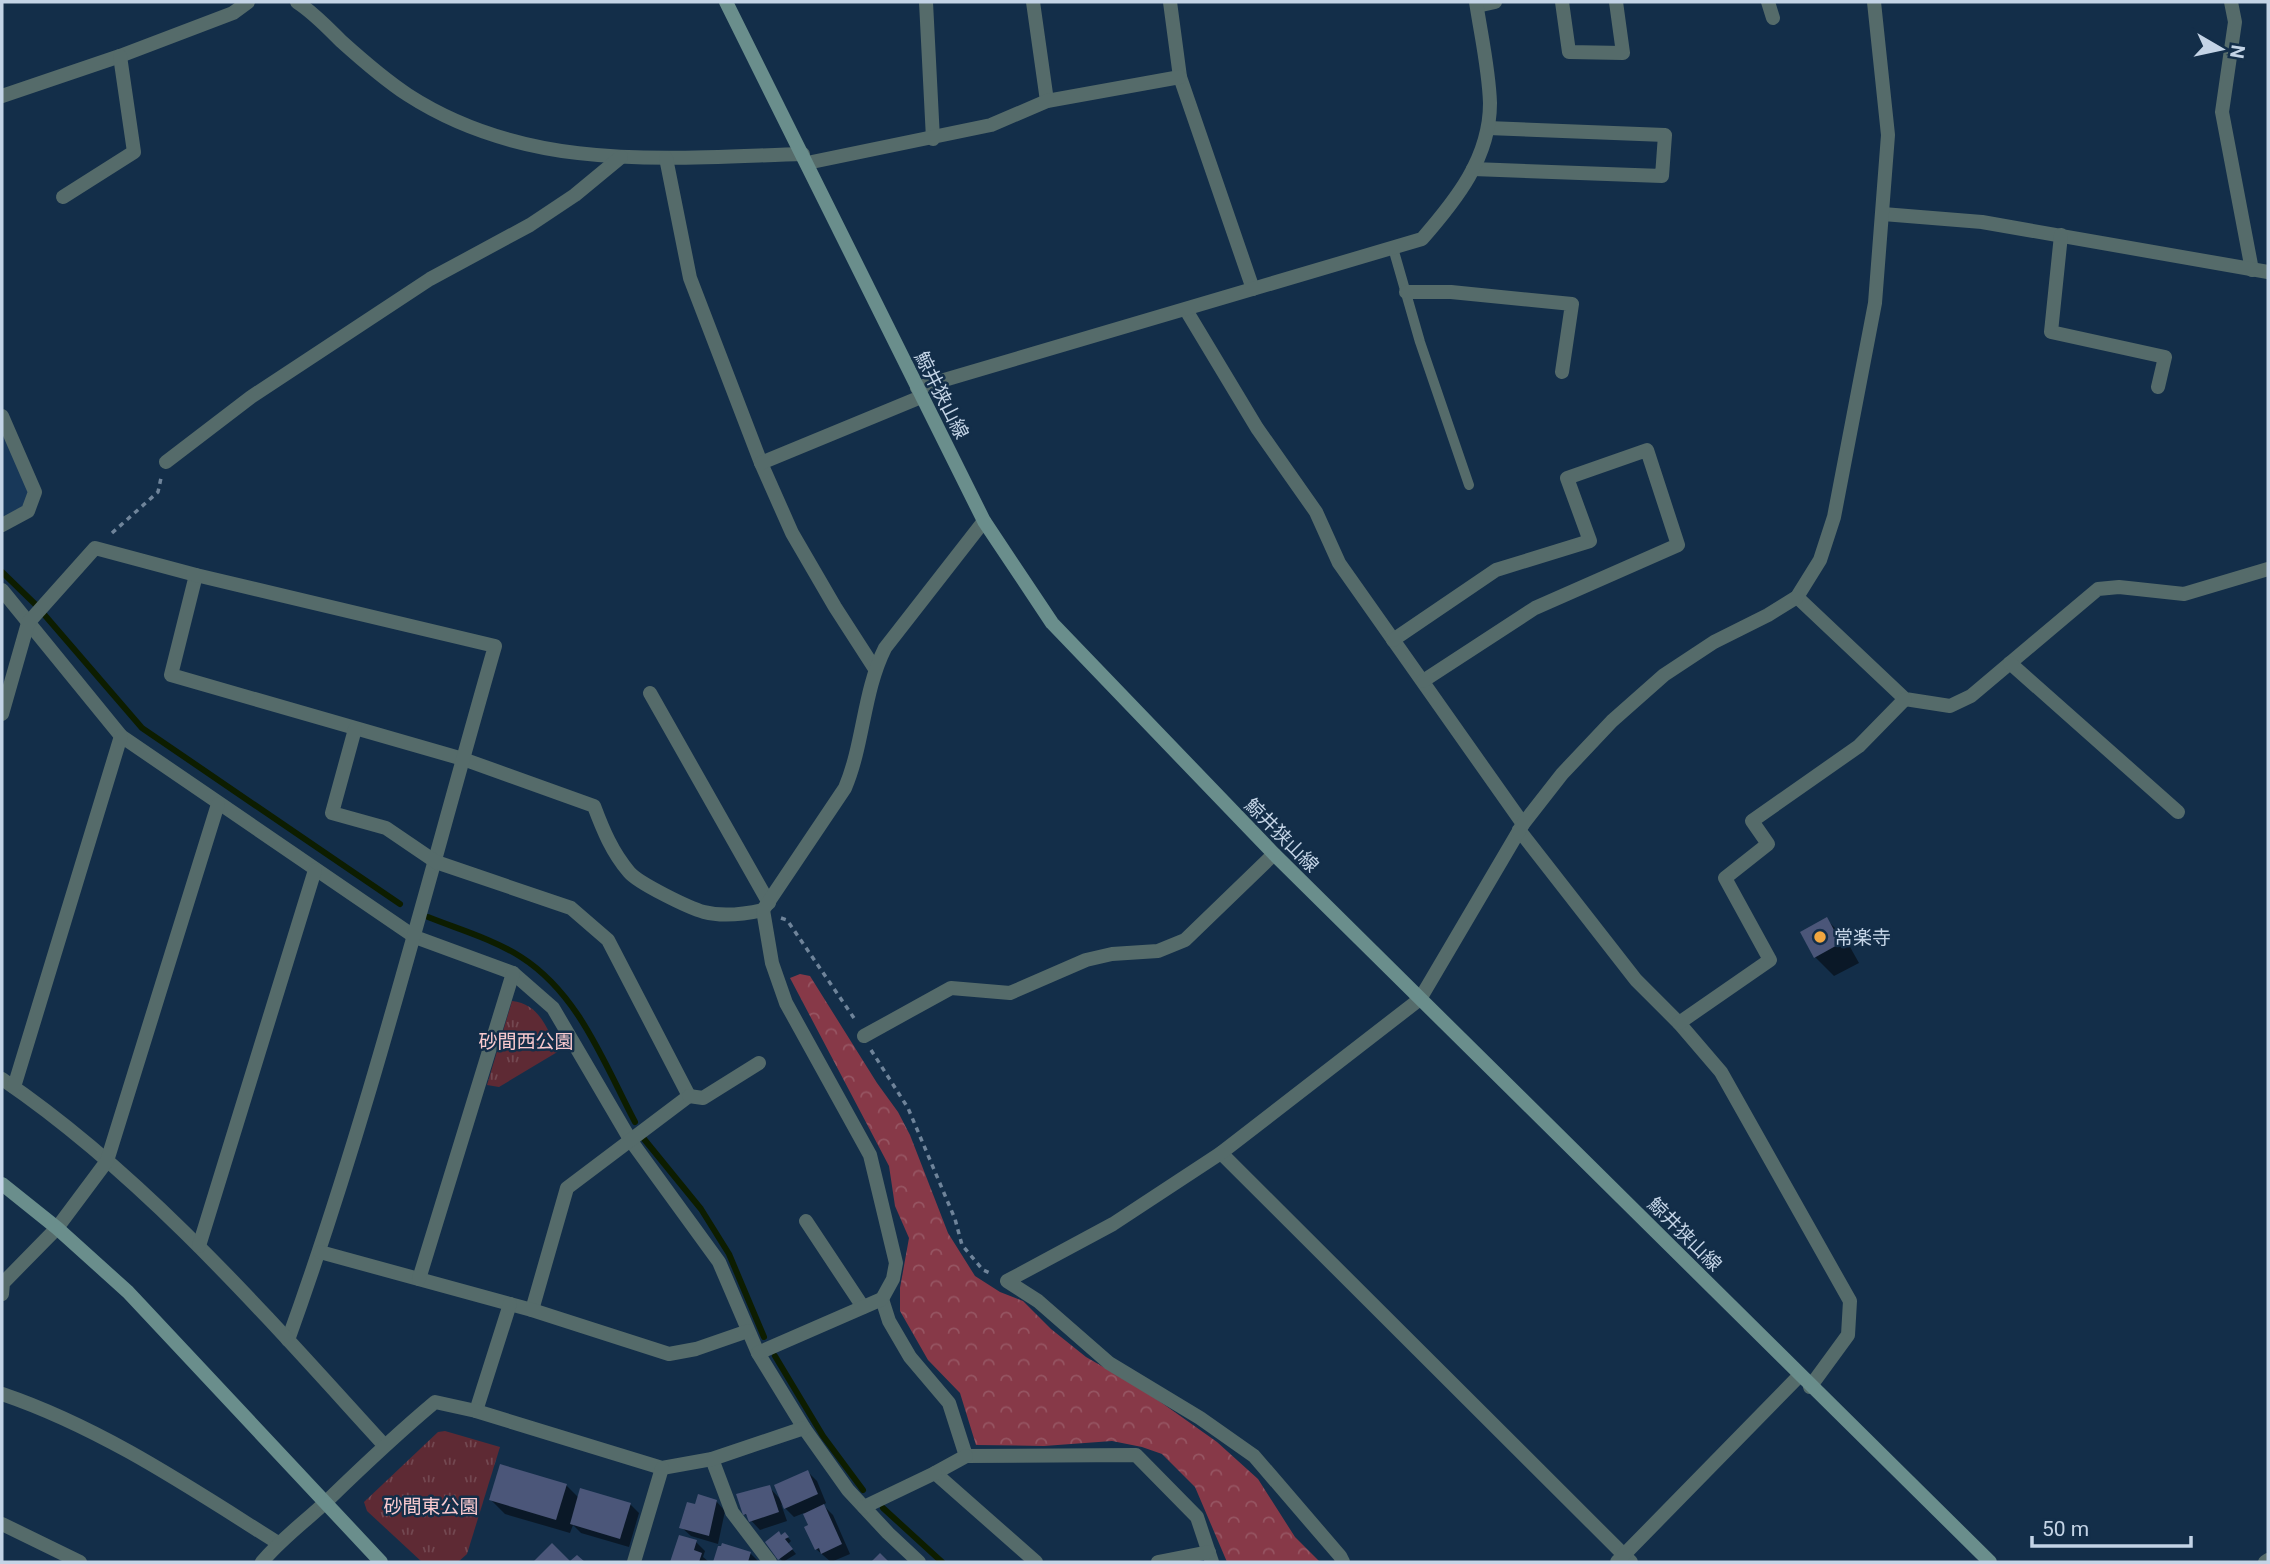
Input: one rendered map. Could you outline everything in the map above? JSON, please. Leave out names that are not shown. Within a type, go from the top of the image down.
[{"type":"main road","name":"鯨井狭山線","points":[[726,2],[805,158],[918,393],[984,521],[1052,623],[1274,855],[1990,1562]]},
{"type":"main road","points":[[2,1184],[57,1228],[147,1311],[381,1562]]},
{"type":"street","points":[[2,96],[120,56],[233,13],[248,2]]},
{"type":"street","points":[[298,2],[407,94],[471,127],[515,143],[555,151],[621,157],[805,158],[933,139],[1002,122],[1048,101],[1180,77]]},
{"type":"street","points":[[926,2],[933,139]]},
{"type":"street","points":[[1033,2],[1048,101]]},
{"type":"street","points":[[1170,2],[1180,77],[1253,289]]},
{"type":"street","points":[[761,463],[918,393],[1422,239],[1460,194],[1473,169],[1488,128],[1490,102],[1477,4],[1495,2]]},
{"type":"street","points":[[1562,2],[1569,51],[1623,53],[1616,2]]},
{"type":"street","points":[[1768,2],[1773,18]]},
{"type":"street","points":[[1343,1562],[1254,1455],[1200,1418],[1109,1363],[1038,1301],[1007,1281],[1113,1224],[1221,1153],[1420,999],[1521,827],[1562,774],[1612,721],[1664,675],[1714,642],[1797,597],[1820,560],[1834,517],[1875,303],[1888,135],[1874,2]]},
{"type":"street","points":[[2231,2],[2235,22],[2222,113],[2252,270]]},
{"type":"street","points":[[63,198],[134,152],[120,56]]},
{"type":"street","points":[[1473,169],[1662,176],[1665,135],[1488,128]]},
{"type":"street","points":[[166,463],[251,397],[430,279],[530,225],[575,195],[621,157]]},
{"type":"street","points":[[666,158],[690,278],[761,463],[792,533],[875,669]]},
{"type":"street","points":[[1883,214],[1982,222],[2268,272]]},
{"type":"street","points":[[2061,235],[2051,332],[2165,357],[2158,387]]},
{"type":"street","points":[[1406,292],[1451,292],[1572,304],[1562,372]]},
{"type":"street","points":[[1186,310],[1257,428],[1316,512],[1339,563],[1423,681],[1521,827],[1636,980],[1679,1023],[1721,1072],[1850,1301],[1848,1335],[1810,1387]]},
{"type":"street","points":[[2,416],[35,492],[28,511],[2,525]]},
{"type":"street","points":[[1393,640],[1496,570],[1590,541],[1567,478],[1647,450],[1678,545],[1535,608],[1423,681]]},
{"type":"street","points":[[196,575],[171,674],[463,759],[594,806],[607,841],[631,875],[705,912],[740,915],[766,907],[845,788],[854,766],[875,669],[885,648],[984,521]]},
{"type":"street","points":[[2,714],[28,623],[94,548],[495,646],[415,937],[320,1252],[288,1340]]},
{"type":"street","points":[[1797,597],[1905,699],[1950,706],[1970,696],[2098,589],[2119,587],[2184,594],[2268,569]]},
{"type":"street","points":[[2,590],[121,736],[415,937],[513,973],[553,1008],[631,1142],[719,1262],[758,1353],[804,1428],[848,1490],[919,1562]]},
{"type":"street","points":[[2010,663],[2178,812]]},
{"type":"street","points":[[650,693],[766,907],[772,963],[786,1003],[870,1155],[896,1264],[893,1279],[882,1299],[758,1353]]},
{"type":"street","points":[[1679,1023],[1770,960],[1725,878],[1768,844],[1752,821],[1859,746],[1905,699]]},
{"type":"street","points":[[355,729],[332,814],[386,828],[436,862],[571,908],[608,940],[689,1096]]},
{"type":"street","points":[[121,736],[8,1083],[107,1161],[199,1246],[384,1445]]},
{"type":"street","points":[[2,1286],[57,1228],[107,1161],[218,804]]},
{"type":"street","points":[[864,1036],[951,988],[1010,993],[1086,960],[1171,947],[1185,940],[1274,855]]},
{"type":"street","points":[[199,1246],[315,870]]},
{"type":"street","points":[[419,1279],[513,973]]},
{"type":"street","points":[[532,1310],[568,1188],[689,1096],[703,1098],[759,1063]]},
{"type":"street","points":[[1221,1153],[1624,1560],[1800,1375]]},
{"type":"street","points":[[806,1221],[863,1307]]},
{"type":"street","points":[[320,1252],[532,1310],[669,1354],[696,1349],[748,1331]]},
{"type":"street","points":[[882,1299],[888,1321],[910,1357],[949,1403],[966,1456]]},
{"type":"street","points":[[476,1411],[510,1304]]},
{"type":"street","points":[[2,1394],[45,1408],[149,1462],[278,1543]]},
{"type":"street","points":[[262,1562],[278,1543],[435,1402],[476,1411],[662,1468],[712,1459],[804,1428]]},
{"type":"street","points":[[864,1507],[966,1456],[1136,1455],[1197,1517],[1210,1557],[1158,1562]]},
{"type":"street","points":[[712,1459],[732,1512],[767,1561]]},
{"type":"street","points":[[634,1562],[662,1468]]},
{"type":"street","points":[[935,1473],[1036,1562]]},
{"type":"street","points":[[2,1524],[80,1562]]},
{"type":"lane","points":[[1393,248],[1420,342],[1469,485]]},
{"type":"path","points":[[94,548],[158,492],[166,463]]},
{"type":"path","points":[[766,907],[787,920],[908,1108],[955,1219],[962,1245],[983,1270],[1007,1281]]},
{"type":"shaded area","points":[[2,428],[30,493],[27,506],[2,519]]},
{"type":"green space","points":[[800,974],[810,976],[898,1112],[910,1135],[948,1233],[975,1276],[1000,1292],[1023,1301],[1051,1329],[1086,1357],[1145,1391],[1217,1442],[1258,1479],[1295,1537],[1320,1562],[1227,1562],[1195,1487],[1162,1454],[1142,1447],[1112,1441],[1044,1446],[976,1445],[960,1393],[928,1360],[900,1311],[900,1288],[909,1238],[895,1206],[889,1166],[790,978]]},
{"type":"green space","name":"砂間西公園","points":[[512,1001],[522,1003],[536,1012],[559,1051],[499,1087],[487,1085]]},
{"type":"green space","name":"砂間東公園","points":[[445,1431],[500,1447],[467,1554],[458,1562],[422,1562],[367,1511],[364,1502],[438,1432]]},
{"type":"building","name":"常楽寺","points":[[1827,917],[1841,943],[1814,958],[1800,932]]},
{"type":"building","points":[[500,1464],[567,1484],[556,1520],[489,1500]]},
{"type":"building","points":[[808,1470],[818,1494],[784,1509],[774,1485]]},
{"type":"building","points":[[770,1485],[779,1512],[749,1522],[746,1514],[743,1515],[736,1494]]},
{"type":"building","points":[[580,1488],[631,1503],[620,1539],[570,1524]]},
{"type":"building","points":[[698,1494],[717,1500],[709,1536],[679,1528],[687,1502],[695,1504]]},
{"type":"building","points":[[824,1504],[842,1544],[821,1554],[819,1548],[815,1550],[804,1527],[808,1525],[803,1514]]},
{"type":"building","points":[[779,1531],[781,1535],[785,1532],[789,1537],[785,1539],[793,1549],[778,1560],[765,1542]]},
{"type":"building","points":[[679,1535],[697,1540],[694,1550],[702,1553],[699,1562],[670,1562]]},
{"type":"building","points":[[552,1543],[570,1561],[577,1555],[585,1562],[533,1562]]},
{"type":"building","points":[[722,1543],[751,1552],[748,1562],[713,1562],[718,1546]]},
{"type":"building","points":[[880,1553],[889,1562],[871,1562]]},
{"type":"waterway","points":[[2,572],[36,605],[142,728],[400,904]]},
{"type":"waterway","points":[[428,917],[499,945],[541,972],[559,990],[588,1031],[635,1122]]},
{"type":"waterway","points":[[644,1139],[701,1209],[729,1254],[764,1337]]},
{"type":"waterway","points":[[775,1356],[823,1436],[863,1490]]},
{"type":"waterway","points":[[883,1508],[942,1562]]},
{"type":"place","name":"常楽寺","points":[[1820,937]]}]
